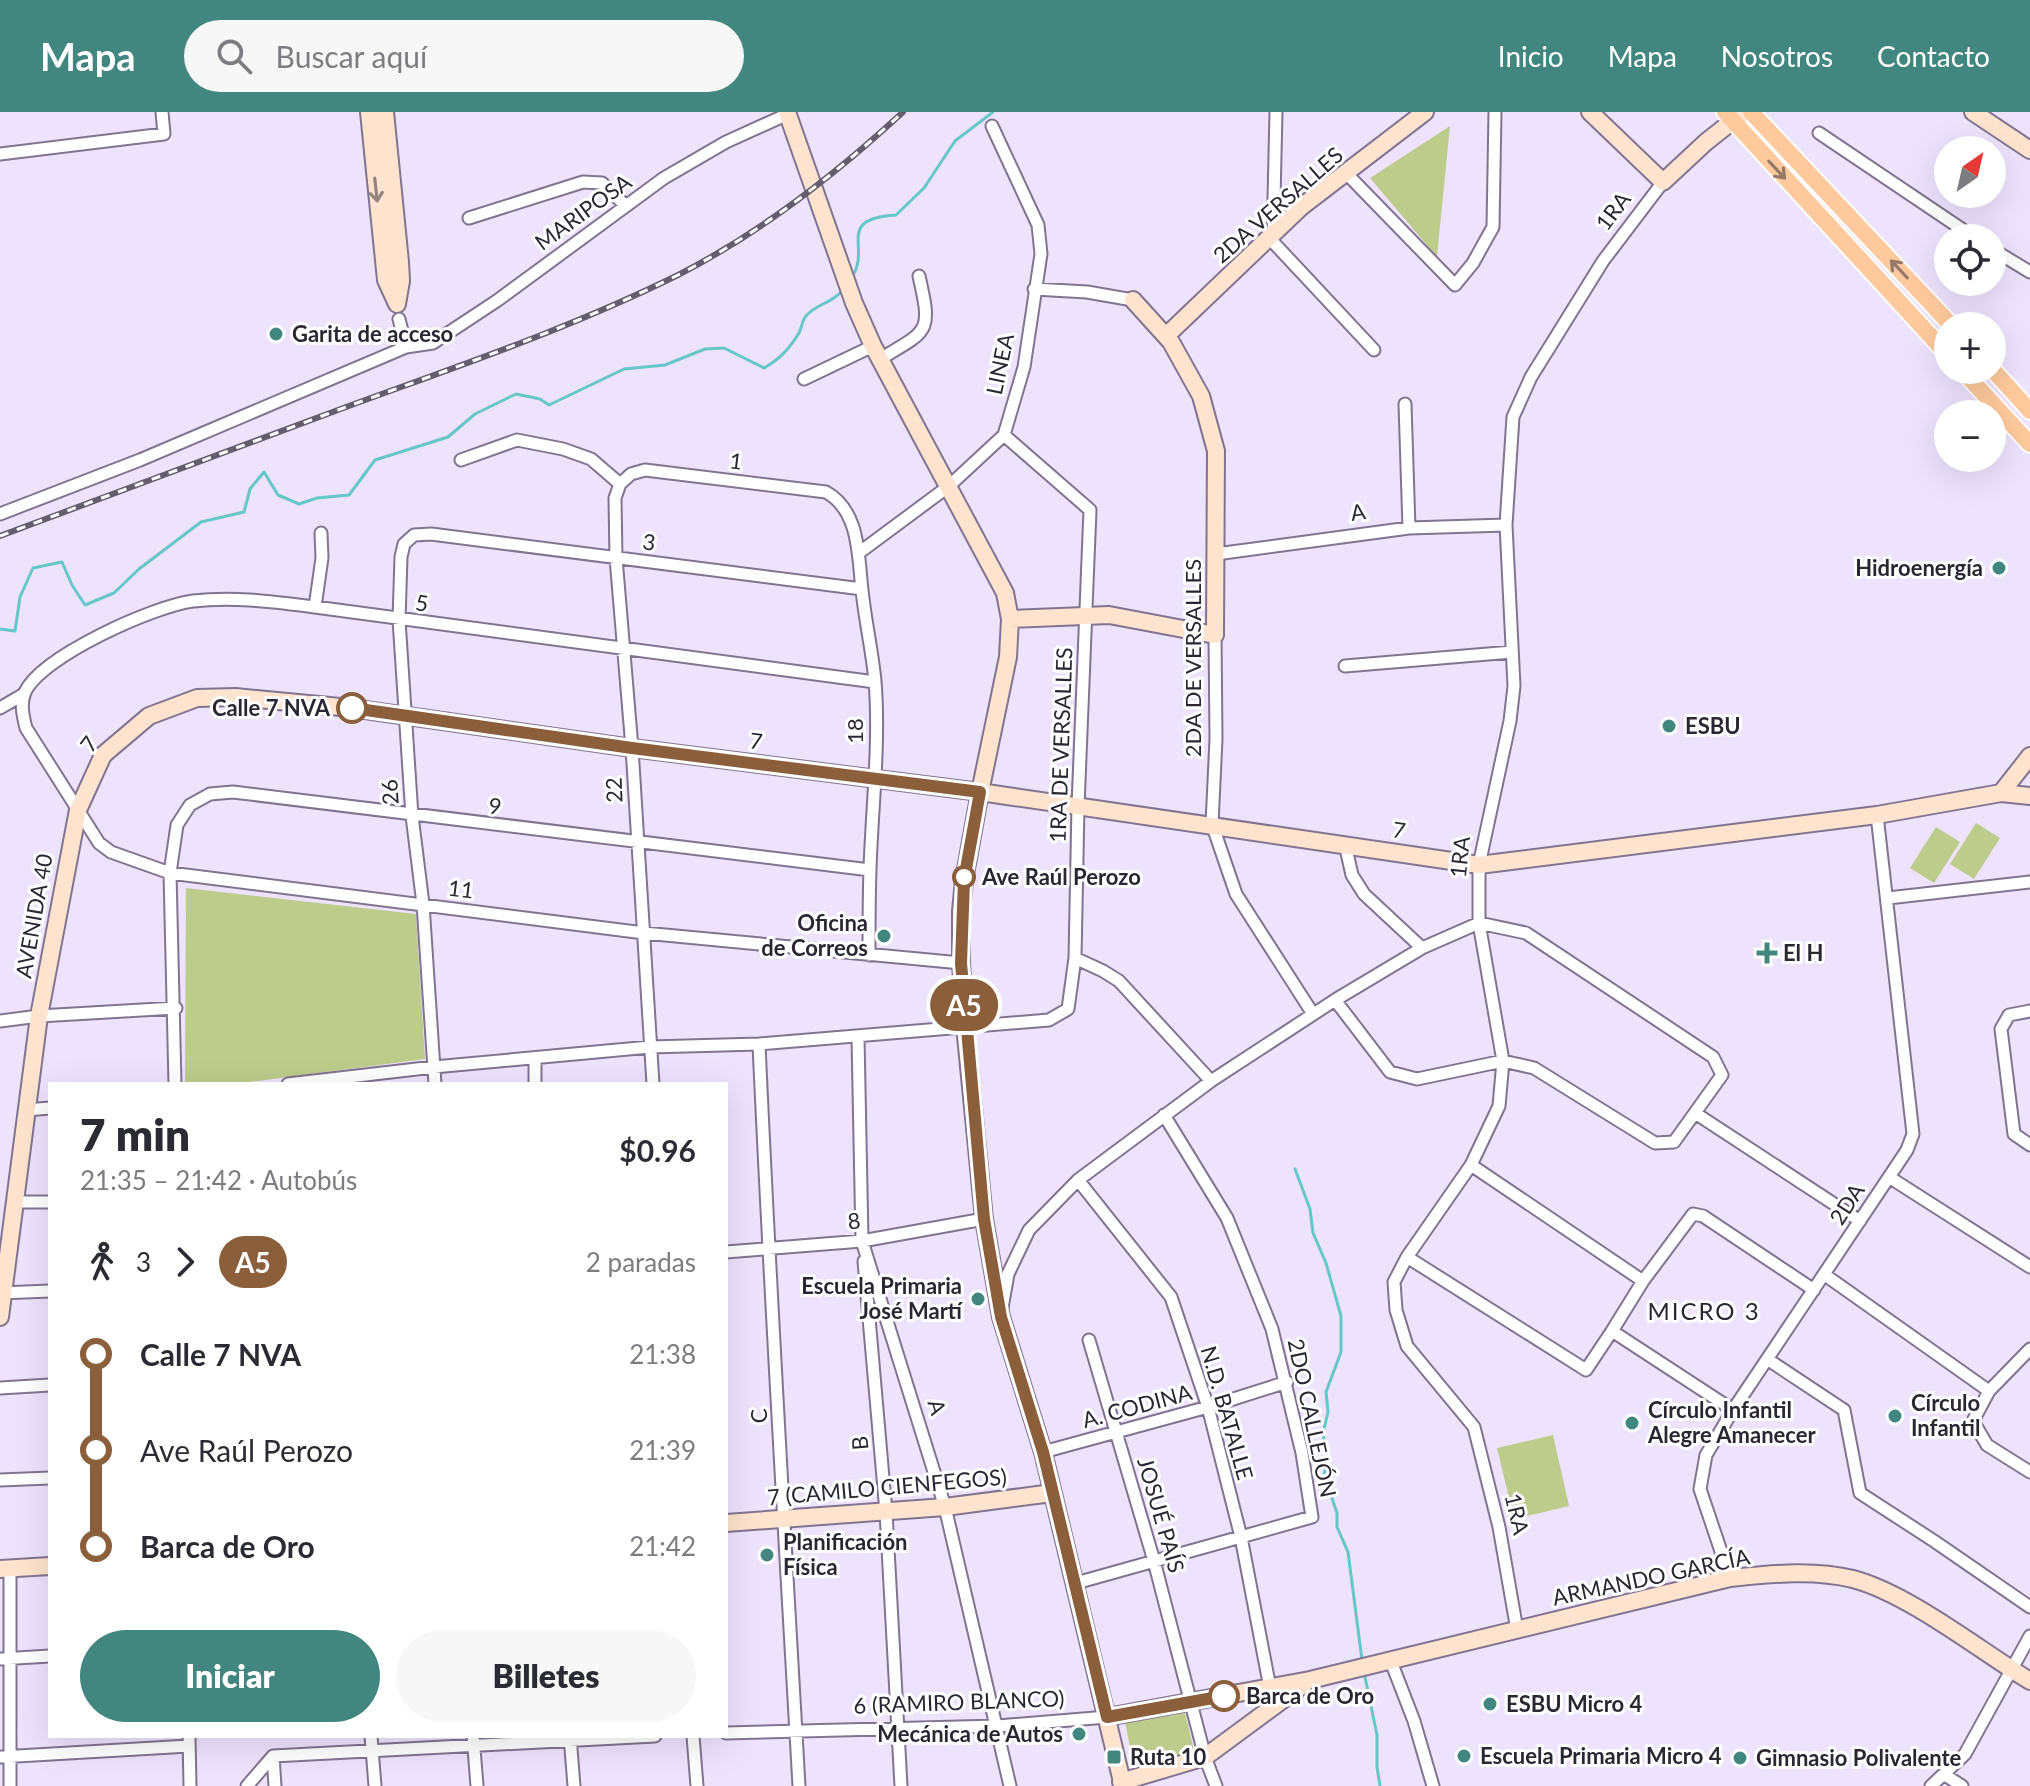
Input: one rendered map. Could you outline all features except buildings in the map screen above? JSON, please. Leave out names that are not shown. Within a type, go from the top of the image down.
[{"type":"main road","points":[[369,112],[386,280],[398,312]]},
{"type":"main road","points":[[385,112],[400,262],[398,312]]},
{"type":"main road","name":"2DA VERSALLES","points":[[1166,336],[1301,207],[1425,112]]},
{"type":"main road","points":[[1590,112],[1663,182]]},
{"type":"main road","points":[[1751,112],[1939,312]]},
{"type":"main road","points":[[1973,112],[2030,150]]},
{"type":"main road","points":[[788,113],[854,303],[876,352],[1005,593],[1010,619],[1008,657],[964,880],[961,963],[965,1026],[984,1219],[1001,1317],[1043,1452],[1122,1784],[1205,1757],[1310,1680]]},
{"type":"main road","points":[[1734,115],[1934,339]]},
{"type":"main road","name":"1RA","points":[[1663,182],[1734,115]]},
{"type":"main road","name":"2DA DE VERSALLES","points":[[1133,300],[1166,336],[1201,396],[1216,451],[1215,635]]},
{"type":"main road","points":[[1975,384],[2030,444]]},
{"type":"main road","points":[[2006,384],[2030,411]]},
{"type":"main road","points":[[1010,619],[1109,615],[1215,635]]},
{"type":"main road","name":"7","points":[[78,810],[103,755],[149,716],[197,698],[235,697],[351,708],[632,748],[980,792],[1479,865],[1877,815],[2001,793],[2030,796]]},
{"type":"main road","points":[[2001,793],[2030,756]]},
{"type":"main road","name":"AVENIDA 40","points":[[0,1317],[39,1016],[78,810]]},
{"type":"main road","name":"7 (CAMILO CIENFEGOS)","points":[[728,1523],[945,1507],[1052,1493]]},
{"type":"main road","points":[[5,1569],[48,1566]]},
{"type":"main road","name":"ARMANDO GARCÍA","points":[[1270,1688],[1730,1578],[1790,1573],[1853,1579],[1898,1597],[2030,1681]]},
{"type":"main road","name":"6 (RAMIRO BLANCO)","points":[[1107,1717],[1270,1688]]},
{"type":"street","points":[[0,154],[164,134],[162,112]]},
{"type":"street","points":[[1276,112],[1273,242],[1374,350]]},
{"type":"street","points":[[1346,173],[1455,285],[1473,263],[1493,227],[1495,112]]},
{"type":"street","name":"MARIPOSA","points":[[0,514],[140,460],[406,347],[433,343],[498,300],[664,178],[726,142],[788,113]]},
{"type":"street","name":"LINEA","points":[[992,126],[1038,225],[1041,254],[1024,367],[1004,435]]},
{"type":"street","points":[[1819,133],[1954,224]]},
{"type":"street","points":[[469,218],[583,182],[602,183],[625,205]]},
{"type":"street","name":"1RA","points":[[1517,1630],[1499,1527],[1474,1427],[1407,1346],[1396,1310],[1394,1282],[1407,1257],[1471,1165],[1499,1106],[1503,1061],[1479,923],[1479,865],[1510,721],[1514,686],[1506,525],[1513,417],[1531,377],[1603,261],[1663,182]]},
{"type":"street","points":[[2006,257],[2030,272]]},
{"type":"street","points":[[804,379],[921,335],[928,322],[919,276]]},
{"type":"street","points":[[1034,289],[1087,292],[1133,300]]},
{"type":"street","points":[[398,312],[406,347]]},
{"type":"street","points":[[1405,404],[1409,528]]},
{"type":"street","points":[[860,552],[949,486],[1004,435]]},
{"type":"street","name":"1RA DE VERSALLES","points":[[1004,435],[1090,510],[1075,958]]},
{"type":"street","points":[[461,460],[517,440],[563,449],[591,459],[620,484]]},
{"type":"street","name":"1","points":[[620,484],[631,474],[645,470],[826,492],[838,499],[846,509]]},
{"type":"street","name":"22","points":[[620,484],[615,498],[616,558],[632,748],[653,1082]]},
{"type":"street","name":"18","points":[[846,509],[860,552],[875,682],[869,955]]},
{"type":"street","name":"A","points":[[1216,554],[1409,528],[1506,525]]},
{"type":"street","points":[[315,607],[322,558],[321,533]]},
{"type":"street","name":"3","points":[[431,534],[862,589]]},
{"type":"street","name":"26","points":[[431,534],[414,535],[404,544],[399,620],[435,1082]]},
{"type":"street","name":"5","points":[[0,708],[24,694],[35,677],[50,663],[147,612],[193,601],[231,599],[315,607],[875,682]]},
{"type":"street","name":"2DA DE VERSALLES","points":[[1215,635],[1216,739],[1212,824],[1236,894],[1313,1014]]},
{"type":"street","points":[[1345,666],[1512,652]]},
{"type":"street","name":"11","points":[[24,694],[22,711],[26,728],[104,848],[170,873],[644,933],[961,963]]},
{"type":"street","name":"9","points":[[175,1082],[176,1008],[170,873],[177,825],[190,805],[210,794],[233,792],[870,870]]},
{"type":"street","name":"2DA","points":[[1730,1578],[1700,1489],[1706,1455],[1907,1150],[1913,1134],[1877,815]]},
{"type":"street","points":[[1345,844],[1352,875],[1364,894],[1422,948]]},
{"type":"street","points":[[1888,898],[2030,882]]},
{"type":"street","points":[[1001,1317],[1008,1274],[1029,1230],[1078,1180],[1211,1081],[1313,1014],[1335,1000],[1422,948],[1479,923],[1526,933],[1713,1057],[1722,1075],[1674,1142],[1655,1143],[1534,1068],[1503,1061],[1417,1079],[1390,1072],[1335,1000]]},
{"type":"street","points":[[305,1082],[650,1047],[759,1044],[1049,1020],[1068,1009],[1075,958],[1119,981],[1211,1081]]},
{"type":"street","points":[[0,1021],[176,1008]]},
{"type":"street","points":[[2030,1011],[2009,1015],[2001,1029],[2014,1134],[2030,1145]]},
{"type":"street","name":"A","points":[[858,1037],[862,1241],[945,1507],[1010,1786]]},
{"type":"street","name":"C","points":[[759,1044],[799,1786]]},
{"type":"street","points":[[535,1058],[535,1082]]},
{"type":"street","points":[[26,1110],[48,1108]]},
{"type":"street","points":[[1695,1113],[1860,1221]]},
{"type":"street","name":"2DO CALLEJÓN","points":[[1164,1115],[1227,1218],[1272,1329],[1302,1453],[1312,1517],[1241,1537]]},
{"type":"street","points":[[1471,1165],[1643,1281]]},
{"type":"street","points":[[1889,1177],[2030,1267]]},
{"type":"street","name":"N.D. BATALLE","points":[[1078,1180],[1171,1297],[1208,1407],[1241,1537],[1270,1688]]},
{"type":"street","points":[[16,1202],[48,1202]]},
{"type":"street","points":[[1407,1257],[1586,1370],[1643,1281],[1693,1214],[1703,1216],[1814,1290]]},
{"type":"street","name":"8","points":[[728,1252],[862,1241],[984,1219]]},
{"type":"street","name":"B","points":[[862,1241],[886,1512],[901,1786]]},
{"type":"street","points":[[1825,1275],[1989,1391]]},
{"type":"street","points":[[1,1293],[48,1291]]},
{"type":"street","points":[[1612,1331],[1733,1410]]},
{"type":"street","name":"JOSUÉ PAÍS","points":[[1089,1340],[1154,1561],[1205,1757]]},
{"type":"street","points":[[2030,1349],[1989,1391],[1973,1421],[1987,1445],[2030,1472]]},
{"type":"street","points":[[1767,1359],[1844,1410],[1860,1493],[2030,1607]]},
{"type":"street","name":"A. CODINA","points":[[1043,1452],[1287,1382]]},
{"type":"street","points":[[0,1388],[48,1385]]},
{"type":"street","points":[[0,1480],[48,1478]]},
{"type":"street","points":[[1076,1583],[1241,1537]]},
{"type":"street","points":[[5,1569],[5,1756],[10,1786]]},
{"type":"street","points":[[1931,1786],[1965,1754],[2030,1636]]},
{"type":"street","points":[[5,1659],[48,1656]]},
{"type":"street","points":[[1383,1661],[1414,1721],[1433,1786]]},
{"type":"street","name":"6 (RAMIRO BLANCO)","points":[[728,1733],[998,1726],[1107,1717]]},
{"type":"street","points":[[371,1738],[375,1786]]},
{"type":"street","points":[[247,1786],[273,1756],[538,1738]]},
{"type":"street","points":[[570,1738],[574,1786]]},
{"type":"street","points":[[693,1738],[697,1786]]},
{"type":"street","points":[[473,1740],[477,1786]]},
{"type":"street","points":[[5,1756],[189,1741],[190,1786]]},
{"type":"street","points":[[273,1756],[275,1786]]},
{"type":"street","points":[[1205,1757],[1216,1786]]},
{"type":"street","points":[[1945,1775],[1962,1786]]},
{"type":"green space","points":[[1450,126],[1437,257],[1370,178]]},
{"type":"green space","points":[[1976,823],[2000,838],[1974,879],[1950,864]]},
{"type":"green space","points":[[1936,827],[1960,842],[1934,883],[1910,868]]},
{"type":"green space","points":[[186,888],[416,914],[425,1059],[249,1082],[185,1082]]},
{"type":"green space","points":[[1553,1435],[1569,1506],[1514,1519],[1497,1448]]},
{"type":"green space","points":[[1185,1713],[1195,1754],[1134,1767],[1125,1722]]},
{"type":"waterway","points":[[851,278],[857,267],[858,237],[865,222],[896,215],[924,188],[955,141],[993,112]]},
{"type":"waterway","points":[[0,629],[15,631],[20,597],[33,568],[62,562],[85,605],[114,593],[139,569],[201,522],[244,512],[250,489],[264,472],[278,495],[299,504],[317,498],[349,495],[375,460],[448,437],[475,414],[516,394],[540,399],[549,405],[624,369],[665,365],[705,349],[724,348],[764,368],[788,349],[810,312],[842,291]]},
{"type":"waterway","points":[[1295,1169],[1341,1316],[1341,1352],[1326,1392],[1328,1412],[1323,1433],[1327,1461],[1324,1475],[1337,1513],[1337,1527],[1348,1552],[1362,1660]]},
{"type":"waterway","points":[[1364,1672],[1377,1735],[1380,1786]]},
{"type":"railway","points":[[0,536],[514,346],[638,294],[708,259],[767,222],[824,180],[903,112]]},
{"type":"bus line","name":"A5","points":[[352,708],[632,748],[980,792],[964,880],[961,963],[984,1219],[1001,1317],[1043,1452],[1107,1717],[1224,1696]]},
{"type":"place","name":"Garita de acceso","points":[[276,334]]},
{"type":"place","name":"Hidroenergía","points":[[1999,568]]},
{"type":"place","name":"Calle 7 NVA","points":[[352,708]]},
{"type":"place","name":"ESBU","points":[[1669,726]]},
{"type":"place","name":"Ave Raúl Perozo","points":[[964,877]]},
{"type":"place","name":"Oficina de Correos","points":[[884,936]]},
{"type":"place","name":"El H","points":[[1767,953]]},
{"type":"place","name":"Escuela Primaria José Martí","points":[[978,1299]]},
{"type":"place","name":"Círculo Infantil","points":[[1895,1416]]},
{"type":"place","name":"Círculo Infantil Alegre Amanecer","points":[[1632,1423]]},
{"type":"place","name":"Planificación Física","points":[[767,1555]]},
{"type":"place","name":"Barca de Oro","points":[[1224,1696]]},
{"type":"place","name":"ESBU Micro 4","points":[[1490,1704]]},
{"type":"place","name":"Mecánica de Autos","points":[[1079,1734]]},
{"type":"place","name":"Escuela Primaria Micro 4","points":[[1464,1756]]},
{"type":"place","name":"Ruta 10","points":[[1114,1757]]},
{"type":"place","name":"Gimnasio Polivalente","points":[[1740,1758]]},
{"type":"district","name":"MICRO 3","points":[[1704,1312]]}]
